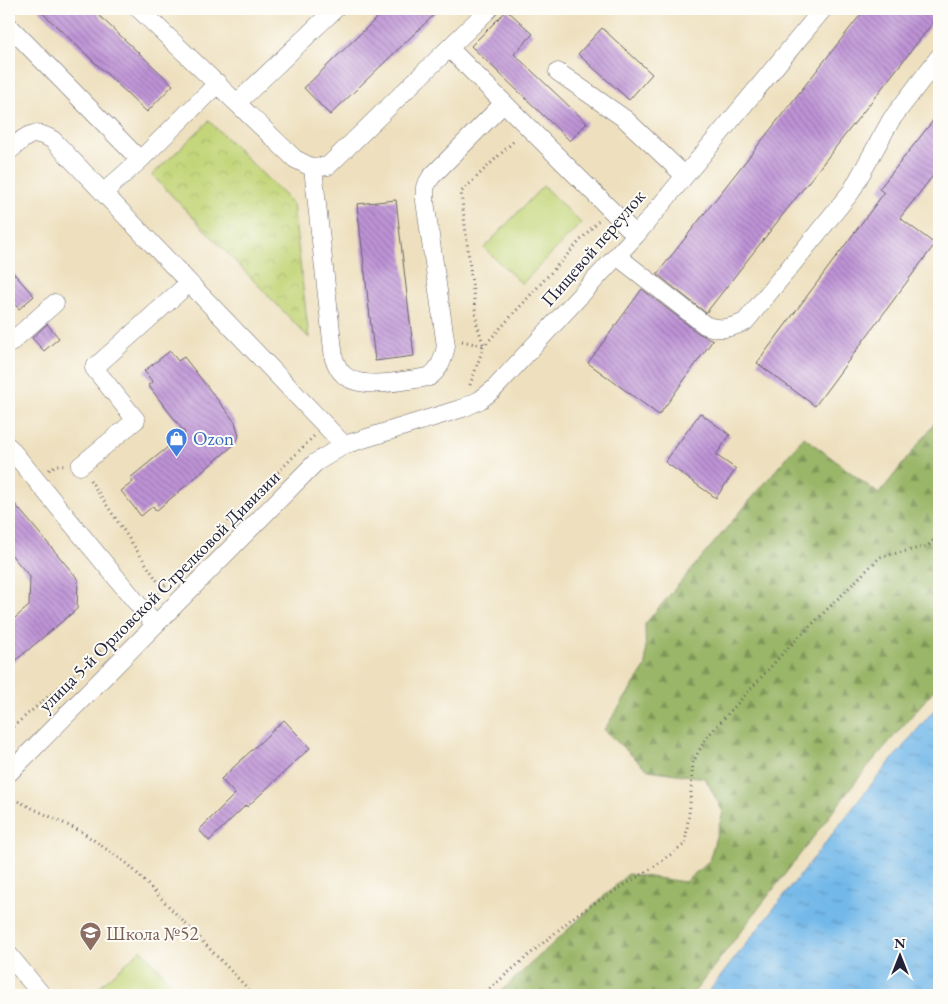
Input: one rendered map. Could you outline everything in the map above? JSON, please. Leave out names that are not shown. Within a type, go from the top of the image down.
[{"type":"street","points":[[139,9],[295,158],[313,168],[328,166],[489,9]]},
{"type":"street","points":[[238,102],[335,9]]},
{"type":"street","name":"Пищевой переулок","points":[[344,445],[463,408],[480,400],[494,389],[636,235],[822,9]]},
{"type":"street","points":[[9,26],[140,160]]},
{"type":"street","points":[[450,49],[636,235]]},
{"type":"street","points":[[617,256],[705,325],[716,329],[728,329],[745,322],[850,192],[891,120],[939,56]]},
{"type":"street","points":[[558,72],[625,119],[684,175]]},
{"type":"street","points":[[104,192],[140,160],[218,83]]},
{"type":"street","points":[[313,168],[334,359],[341,372],[352,381],[363,384],[429,377],[437,371],[443,362],[446,346],[425,201],[426,187],[431,177],[504,103]]},
{"type":"street","points":[[9,151],[30,134],[41,133],[53,140],[344,445]]},
{"type":"street","points":[[80,466],[136,420],[94,368],[189,282]]},
{"type":"street","points":[[9,344],[55,303]]},
{"type":"street","name":"улица 5-й Орловской Стрелковой Дивизии","points":[[9,773],[286,490],[315,463],[344,445]]},
{"type":"street","points":[[9,447],[155,625]]},
{"type":"street","points":[[9,955],[42,995]]},
{"type":"path","points":[[484,346],[477,325],[461,192],[528,127]]},
{"type":"path","points":[[80,466],[162,588]]},
{"type":"path","points":[[482,995],[576,915],[652,868],[685,844],[693,762],[706,738],[785,651],[880,557],[928,546],[939,534]]},
{"type":"path","points":[[9,797],[82,832],[129,865],[254,995]]},
{"type":"green space","points":[[209,121],[293,204],[309,338],[152,175]]},
{"type":"green space","points":[[543,186],[581,223],[522,284],[484,248]]},
{"type":"green space","points":[[939,418],[939,684],[864,771],[692,995],[497,995],[628,874],[685,882],[709,861],[723,812],[705,778],[648,770],[604,730],[646,666],[645,624],[804,437],[879,494]]},
{"type":"green space","points":[[141,950],[182,995],[90,995]]},
{"type":"water","points":[[939,704],[939,995],[706,995],[870,786]]},
{"type":"building","points":[[38,9],[92,9],[173,85],[147,112]]},
{"type":"building","points":[[386,9],[440,9],[330,115],[304,88]]},
{"type":"building","points":[[865,9],[939,9],[939,15],[706,313],[657,274]]},
{"type":"building","points":[[507,10],[533,34],[514,54],[587,123],[570,141],[471,46]]},
{"type":"building","points":[[602,28],[652,74],[629,100],[578,54]]},
{"type":"building","points":[[939,113],[939,168],[900,218],[935,244],[815,406],[757,363],[884,193],[879,189]]},
{"type":"building","points":[[396,200],[414,356],[375,361],[357,204]]},
{"type":"building","points":[[9,268],[34,296],[19,309],[9,298]]},
{"type":"building","points":[[642,289],[698,333],[713,340],[659,415],[588,363]]},
{"type":"building","points":[[47,324],[59,338],[44,351],[32,338]]},
{"type":"building","points":[[170,351],[178,361],[184,357],[235,422],[239,436],[236,443],[156,511],[153,506],[141,516],[121,491],[133,482],[130,478],[185,433],[148,385],[153,382],[144,371]]},
{"type":"building","points":[[700,413],[730,435],[716,455],[736,469],[716,498],[665,462]]},
{"type":"building","points":[[9,497],[78,579],[77,609],[9,666],[9,623],[29,606],[30,577],[9,552]]},
{"type":"building","points":[[284,720],[310,748],[209,841],[199,830],[235,794],[221,779]]},
{"type":"place","name":"Ozon","points":[[177,457]]},
{"type":"place","name":"Школа №52","points":[[90,952]]}]
